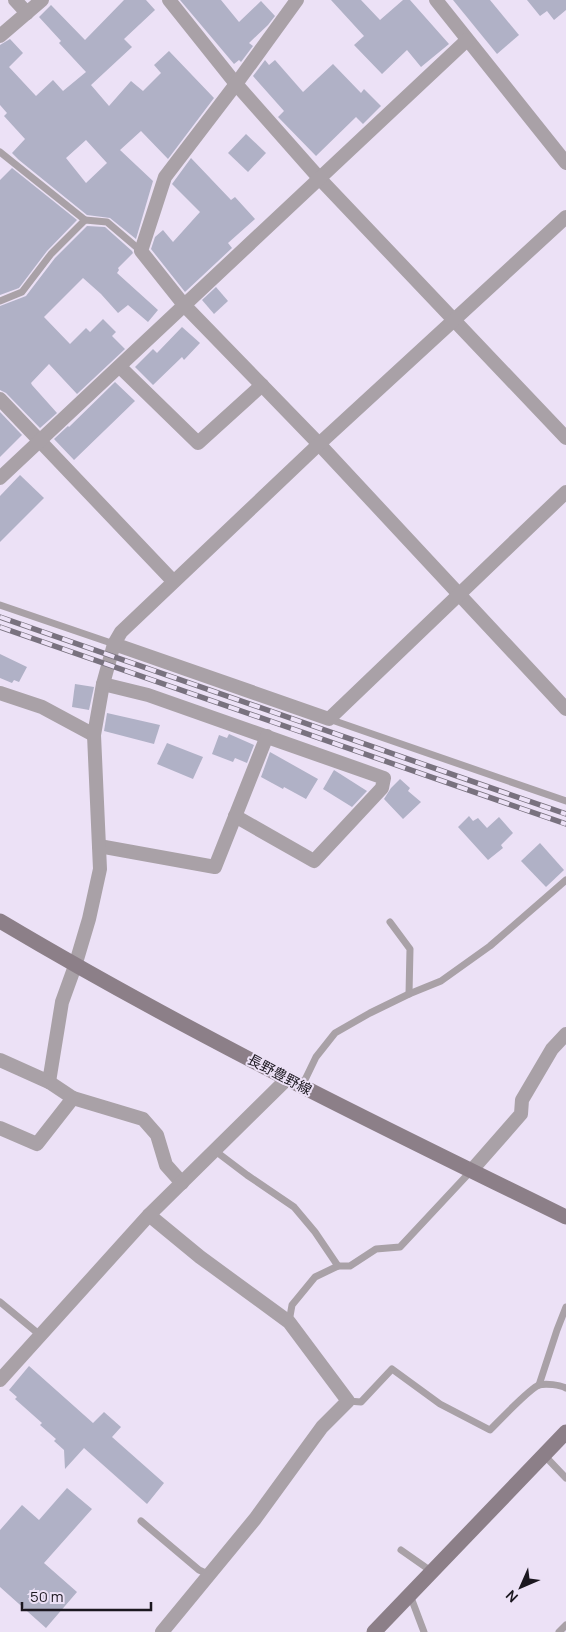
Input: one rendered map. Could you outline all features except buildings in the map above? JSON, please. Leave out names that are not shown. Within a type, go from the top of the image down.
[{"type":"main road","name":"長野豊野線","points":[[0,921],[75,966],[302,1086],[566,1217]]},
{"type":"main road","points":[[374,1632],[566,1432]]},
{"type":"street","points":[[15,0],[27,13]]},
{"type":"street","points":[[0,36],[42,0]]},
{"type":"street","points":[[169,0],[236,84],[320,179],[566,438]]},
{"type":"street","points":[[297,0],[165,177],[141,251],[184,305],[318,444],[566,710]]},
{"type":"street","points":[[436,0],[566,163]]},
{"type":"street","points":[[0,478],[467,40]]},
{"type":"street","points":[[49,1082],[62,1002],[89,919],[100,869],[94,735],[103,684],[114,644],[121,632],[318,444],[566,217]]},
{"type":"street","points":[[120,367],[198,443],[262,385]]},
{"type":"street","points":[[0,399],[174,581]]},
{"type":"street","points":[[114,644],[329,719],[566,492]]},
{"type":"street","points":[[103,684],[148,695],[384,778],[382,788],[314,861],[235,816]]},
{"type":"street","points":[[0,693],[42,707],[94,735]]},
{"type":"street","points":[[99,846],[215,867],[267,736]]},
{"type":"street","points":[[471,1171],[521,1114],[522,1100],[552,1050],[566,1034]]},
{"type":"street","points":[[0,1060],[49,1082],[73,1098],[143,1119],[157,1134],[166,1165],[182,1183]]},
{"type":"street","points":[[0,1380],[149,1215],[288,1078]]},
{"type":"street","points":[[0,1128],[37,1144],[73,1098]]},
{"type":"street","points":[[149,1215],[200,1257],[289,1322],[348,1401],[322,1427],[255,1519],[162,1632]]},
{"type":"lane","points":[[0,152],[85,220],[107,222],[141,251]]},
{"type":"lane","points":[[0,301],[22,292],[50,254],[85,220]]},
{"type":"lane","points":[[0,605],[114,644]]},
{"type":"lane","points":[[329,719],[566,801]]},
{"type":"lane","points":[[302,1086],[316,1057],[335,1033],[370,1012],[441,981],[490,946],[566,880]]},
{"type":"lane","points":[[390,922],[410,949],[409,994]]},
{"type":"lane","points":[[214,1150],[294,1207],[315,1232],[338,1266]]},
{"type":"lane","points":[[289,1322],[292,1304],[314,1277],[338,1266],[350,1266],[376,1249],[400,1247],[471,1171]]},
{"type":"lane","points":[[0,1302],[40,1335]]},
{"type":"lane","points":[[348,1401],[360,1402],[392,1369],[440,1404],[490,1430],[539,1385],[566,1307]]},
{"type":"lane","points":[[539,1385],[566,1388]]},
{"type":"lane","points":[[544,1455],[566,1478]]},
{"type":"lane","points":[[142,1521],[199,1570],[210,1575]]},
{"type":"lane","points":[[401,1550],[431,1571]]},
{"type":"lane","points":[[410,1594],[424,1632]]},
{"type":"lane","points":[[559,1632],[566,1625]]},
{"type":"railway","points":[[0,617],[566,814]]},
{"type":"railway","points":[[0,627],[566,824]]}]
